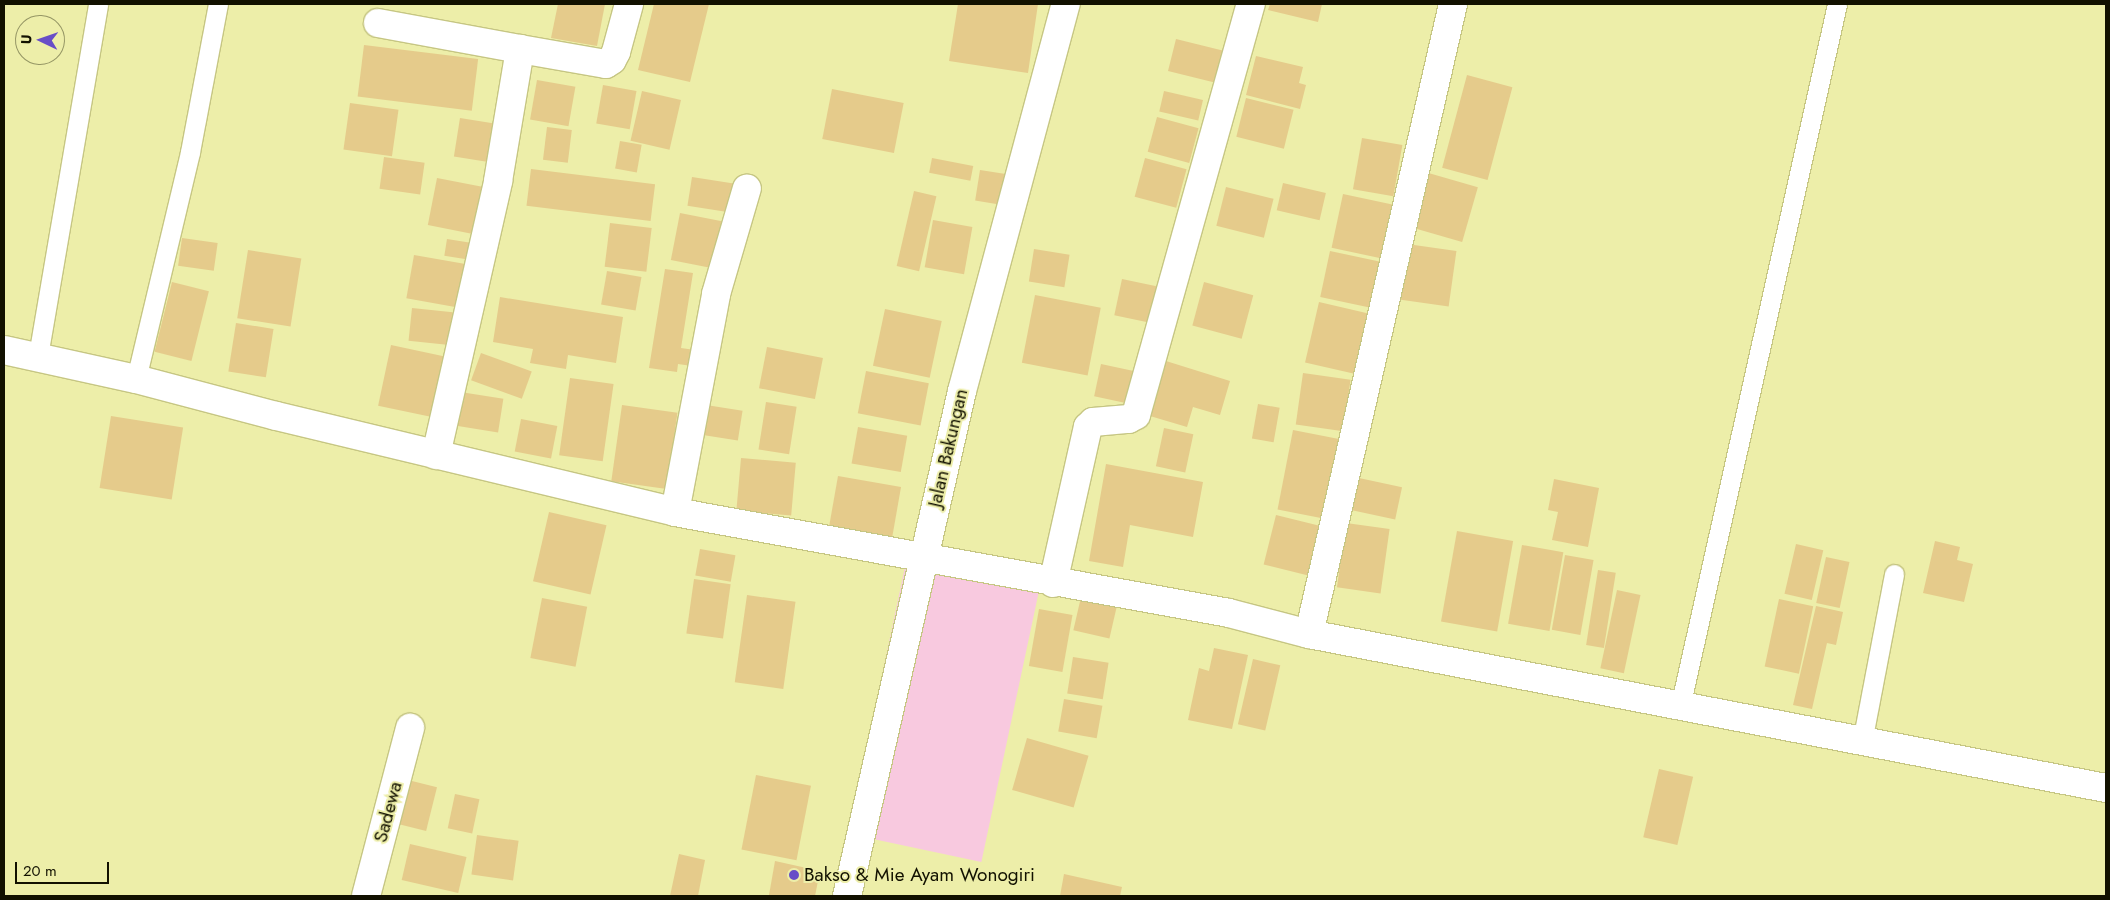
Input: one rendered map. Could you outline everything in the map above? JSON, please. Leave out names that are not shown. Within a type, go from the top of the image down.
[{"type":"street","points":[[378,23],[606,64],[612,60],[616,52],[629,4]]},
{"type":"street","name":"Jalan Bakungan","points":[[847,896],[922,558],[962,391],[1066,4]]},
{"type":"street","points":[[1053,583],[1088,427],[1093,422],[1129,419],[1136,415],[1251,4]]},
{"type":"street","points":[[1309,634],[1453,4]]},
{"type":"street","points":[[436,455],[498,181],[520,49]]},
{"type":"street","points":[[675,512],[716,294],[747,188]]},
{"type":"street","points":[[4,350],[136,378],[436,455],[675,512],[1053,583],[1229,613],[1309,634],[2106,788]]},
{"type":"street","name":"Sadewa","points":[[366,896],[410,728]]},
{"type":"lane","points":[[38,356],[98,4]]},
{"type":"lane","points":[[136,378],[190,152],[218,4]]},
{"type":"lane","points":[[1680,707],[1837,4]]},
{"type":"lane","points":[[1862,742],[1894,574]]},
{"type":"shaded area","points":[[908,553],[1041,581],[981,862],[848,834]]},
{"type":"building","points":[[558,4],[605,4],[597,46],[551,38]]},
{"type":"building","points":[[654,4],[709,4],[690,82],[638,70]]},
{"type":"building","points":[[958,4],[1038,4],[1028,73],[949,61]]},
{"type":"building","points":[[1270,4],[1322,4],[1318,22],[1268,10]]},
{"type":"building","points":[[1176,39],[1224,51],[1216,83],[1168,71]]},
{"type":"building","points":[[364,45],[478,59],[472,111],[358,97]]},
{"type":"building","points":[[1256,56],[1303,67],[1299,83],[1306,85],[1300,109],[1246,95]]},
{"type":"building","points":[[1467,75],[1512,87],[1488,180],[1442,168]]},
{"type":"building","points":[[537,80],[575,87],[568,126],[530,119]]},
{"type":"building","points":[[603,85],[636,91],[630,129],[596,123]]},
{"type":"building","points":[[832,89],[904,103],[894,153],[822,139]]},
{"type":"building","points":[[642,91],[681,100],[670,150],[631,141]]},
{"type":"building","points":[[1164,91],[1203,100],[1198,120],[1159,111]]},
{"type":"building","points":[[1246,98],[1294,110],[1284,149],[1236,137]]},
{"type":"building","points":[[350,103],[399,110],[392,156],[343,150]]},
{"type":"building","points":[[1157,117],[1199,128],[1189,163],[1148,152]]},
{"type":"building","points":[[460,118],[498,124],[491,162],[454,157]]},
{"type":"building","points":[[547,127],[572,130],[568,163],[543,160]]},
{"type":"building","points":[[1362,138],[1402,145],[1393,196],[1353,189]]},
{"type":"building","points":[[620,141],[642,145],[637,172],[615,169]]},
{"type":"building","points":[[384,157],[425,163],[420,194],[380,189]]},
{"type":"building","points":[[932,158],[973,166],[970,181],[929,173]]},
{"type":"building","points":[[1145,158],[1187,169],[1176,208],[1135,197]]},
{"type":"building","points":[[531,169],[655,184],[651,221],[526,206]]},
{"type":"building","points":[[980,170],[1006,174],[1001,205],[975,201]]},
{"type":"building","points":[[1425,172],[1478,187],[1462,242],[1409,227]]},
{"type":"building","points":[[692,177],[738,184],[734,213],[687,206]]},
{"type":"building","points":[[437,178],[482,187],[473,234],[428,225]]},
{"type":"building","points":[[1283,183],[1326,193],[1320,220],[1277,210]]},
{"type":"building","points":[[1226,187],[1274,199],[1264,238],[1216,226]]},
{"type":"building","points":[[914,191],[936,196],[919,271],[897,266]]},
{"type":"building","points":[[1343,194],[1396,205],[1384,259],[1332,248]]},
{"type":"building","points":[[680,213],[723,221],[714,269],[671,260]]},
{"type":"building","points":[[933,220],[972,227],[964,274],[925,267]]},
{"type":"building","points":[[610,223],[652,228],[646,272],[605,267]]},
{"type":"building","points":[[182,238],[218,243],[214,271],[178,266]]},
{"type":"building","points":[[447,239],[479,244],[476,261],[444,256]]},
{"type":"building","points":[[1400,243],[1456,251],[1449,306],[1392,298]]},
{"type":"building","points":[[1034,249],[1070,255],[1064,287],[1029,282]]},
{"type":"building","points":[[248,250],[301,258],[291,327],[237,318]]},
{"type":"building","points":[[1330,251],[1383,262],[1373,308],[1320,297]]},
{"type":"building","points":[[414,255],[471,265],[463,308],[406,298]]},
{"type":"building","points":[[665,269],[693,273],[681,348],[695,350],[692,366],[678,364],[677,372],[649,368]]},
{"type":"building","points":[[607,271],[641,277],[636,311],[601,304]]},
{"type":"building","points":[[1122,279],[1166,288],[1158,325],[1114,315]]},
{"type":"building","points":[[172,282],[209,291],[191,361],[155,352]]},
{"type":"building","points":[[1204,282],[1253,295],[1242,339],[1192,325]]},
{"type":"building","points":[[1035,295],[1101,308],[1088,376],[1022,363]]},
{"type":"building","points":[[500,297],[623,317],[616,363],[568,355],[566,369],[530,363],[533,349],[493,342]]},
{"type":"building","points":[[1319,302],[1372,314],[1358,375],[1305,362]]},
{"type":"building","points":[[412,308],[453,312],[449,345],[409,341]]},
{"type":"building","points":[[885,309],[942,321],[930,378],[873,366]]},
{"type":"building","points":[[236,323],[274,329],[266,377],[228,371]]},
{"type":"building","points":[[391,345],[445,356],[432,417],[378,406]]},
{"type":"building","points":[[767,347],[823,358],[815,399],[759,388]]},
{"type":"building","points":[[481,353],[532,371],[522,399],[471,380]]},
{"type":"building","points":[[1166,361],[1230,381],[1220,415],[1193,407],[1187,427],[1150,416]]},
{"type":"building","points":[[1101,364],[1143,373],[1136,405],[1094,396]]},
{"type":"building","points":[[866,371],[929,383],[921,425],[858,413]]},
{"type":"building","points":[[1303,373],[1351,380],[1343,431],[1296,424]]},
{"type":"building","points":[[570,378],[614,384],[603,461],[559,455]]},
{"type":"building","points":[[454,391],[503,399],[498,432],[449,425]]},
{"type":"building","points":[[766,402],[797,407],[789,454],[758,449]]},
{"type":"building","points":[[1258,404],[1280,408],[1274,442],[1252,438]]},
{"type":"building","points":[[622,405],[677,413],[667,489],[611,481]]},
{"type":"building","points":[[706,405],[743,411],[738,440],[701,435]]},
{"type":"building","points":[[111,416],[183,427],[172,500],[100,488]]},
{"type":"building","points":[[521,419],[557,426],[551,458],[515,451]]},
{"type":"building","points":[[858,427],[907,436],[901,472],[852,463]]},
{"type":"building","points":[[1164,428],[1193,434],[1185,472],[1156,466]]},
{"type":"building","points":[[1293,430],[1344,440],[1329,519],[1278,510]]},
{"type":"building","points":[[741,458],[796,463],[791,516],[736,511]]},
{"type":"building","points":[[1106,464],[1203,482],[1193,537],[1130,525],[1123,567],[1089,561]]},
{"type":"building","points":[[838,476],[901,487],[891,543],[828,532]]},
{"type":"building","points":[[1359,478],[1402,487],[1395,519],[1352,510]]},
{"type":"building","points":[[1554,479],[1599,488],[1588,547],[1552,540],[1558,512],[1548,510]]},
{"type":"building","points":[[549,512],[606,525],[591,594],[533,581]]},
{"type":"building","points":[[1276,515],[1324,527],[1311,576],[1264,564]]},
{"type":"building","points":[[1346,523],[1390,529],[1381,593],[1337,587]]},
{"type":"building","points":[[1457,531],[1513,541],[1497,632],[1441,622]]},
{"type":"building","points":[[1935,541],[1960,547],[1957,560],[1973,564],[1964,602],[1923,593]]},
{"type":"building","points":[[1796,544],[1823,550],[1812,600],[1785,594]]},
{"type":"building","points":[[1522,545],[1563,552],[1549,631],[1508,624]]},
{"type":"building","points":[[700,549],[735,555],[731,582],[695,576]]},
{"type":"building","points":[[1565,555],[1594,560],[1580,635],[1552,630]]},
{"type":"building","points":[[1826,557],[1849,562],[1840,608],[1816,603]]},
{"type":"building","points":[[1598,570],[1616,573],[1604,648],[1586,645]]},
{"type":"building","points":[[694,579],[731,584],[723,639],[686,633]]},
{"type":"building","points":[[1617,590],[1640,595],[1624,673],[1600,668]]},
{"type":"building","points":[[747,595],[796,602],[783,689],[735,682]]},
{"type":"building","points":[[1081,597],[1117,605],[1109,638],[1073,630]]},
{"type":"building","points":[[542,598],[587,607],[576,667],[530,658]]},
{"type":"building","points":[[1779,599],[1813,606],[1799,674],[1765,666]]},
{"type":"building","points":[[1816,606],[1843,612],[1836,645],[1827,643],[1812,709],[1793,705]]},
{"type":"building","points":[[1039,609],[1072,615],[1062,672],[1029,666]]},
{"type":"building","points":[[1214,648],[1248,655],[1232,729],[1188,720],[1199,668],[1209,671]]},
{"type":"building","points":[[1073,657],[1109,663],[1103,699],[1067,694]]},
{"type":"building","points":[[1253,659],[1280,665],[1265,731],[1238,724]]},
{"type":"building","points":[[1064,699],[1102,706],[1097,738],[1058,731]]},
{"type":"building","points":[[1027,738],[1089,756],[1074,808],[1012,790]]},
{"type":"building","points":[[1659,769],[1693,777],[1677,845],[1643,837]]},
{"type":"building","points":[[756,775],[811,786],[796,860],[741,850]]},
{"type":"building","points":[[404,779],[437,787],[426,831],[393,823]]},
{"type":"building","points":[[455,794],[479,799],[472,833],[448,828]]},
{"type":"building","points":[[477,835],[519,841],[513,880],[471,875]]},
{"type":"building","points":[[410,844],[467,857],[458,893],[402,880]]},
{"type":"building","points":[[679,854],[705,860],[698,896],[670,896]]},
{"type":"building","points":[[775,861],[820,871],[815,896],[769,895]]},
{"type":"building","points":[[1064,874],[1122,887],[1120,896],[1060,896]]},
{"type":"place","name":"Bakso & Mie Ayam Wonogiri","points":[[794,875]]}]
